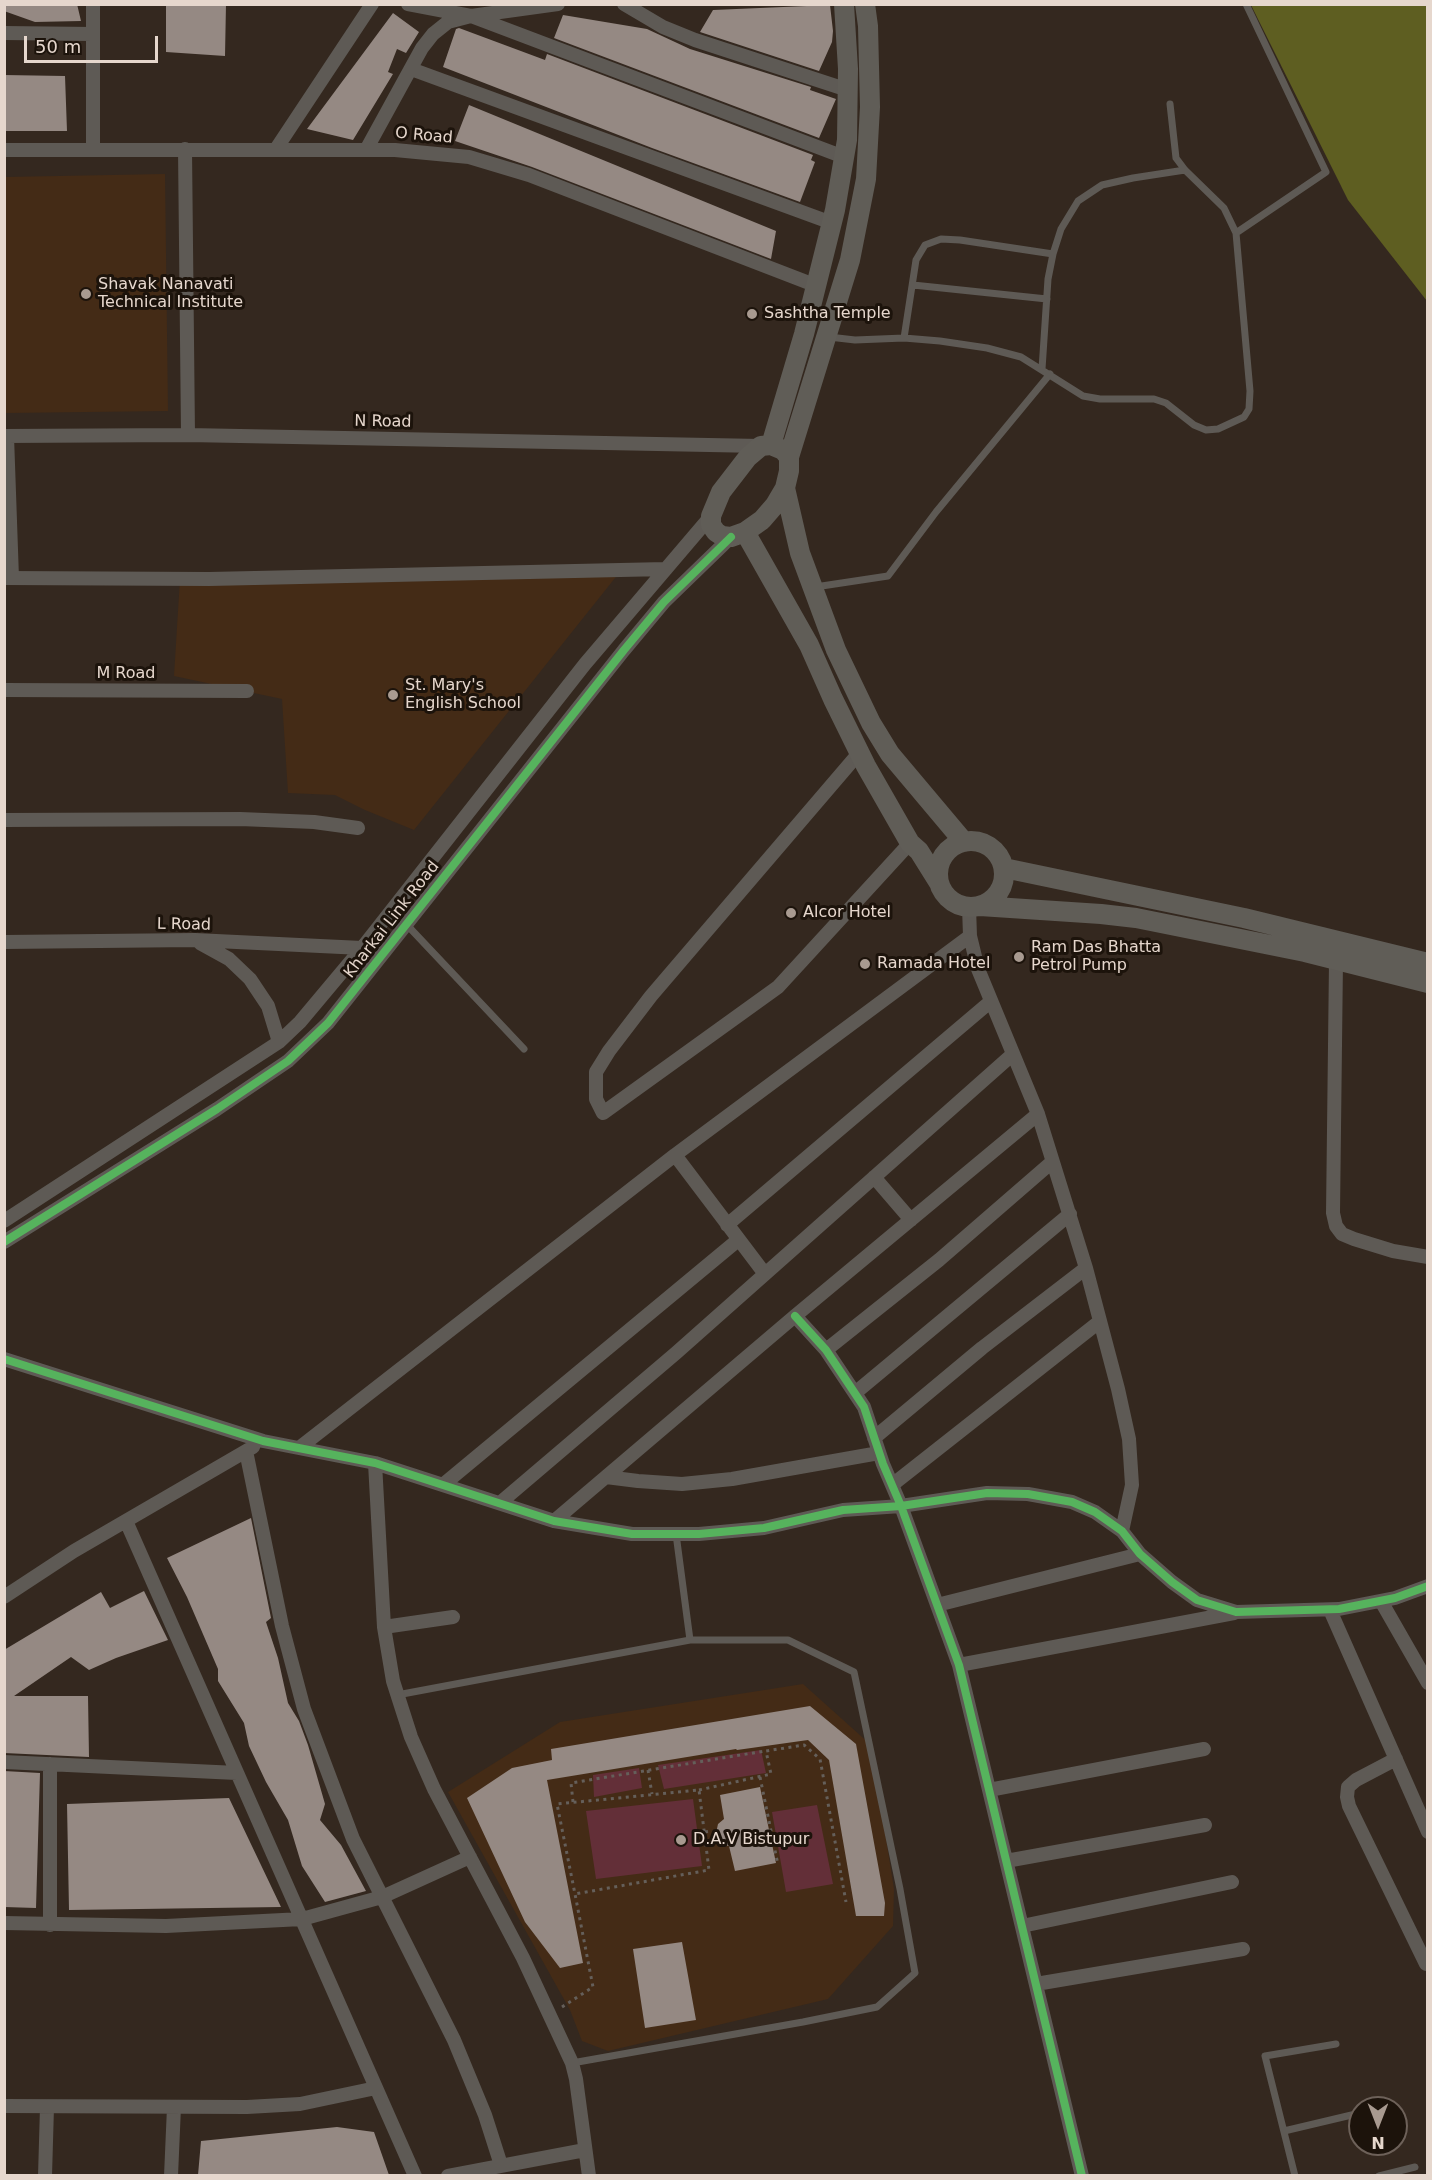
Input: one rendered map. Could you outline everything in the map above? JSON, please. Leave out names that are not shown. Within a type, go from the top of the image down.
[{"type":"main road","points":[[844,4],[848,90],[847,140],[832,223],[817,286],[766,446],[748,457],[731,477],[721,492],[711,516],[711,525],[722,536],[738,535],[762,520],[775,505],[785,488],[789,457],[850,260],[866,179],[870,107],[866,4]]},
{"type":"main road","points":[[766,446],[783,450],[789,457]]},
{"type":"main road","points":[[785,488],[800,552],[813,588],[836,650],[871,723],[890,754],[964,842]]},
{"type":"main road","points":[[738,535],[809,645],[859,753],[910,843],[919,851],[945,895],[956,903],[975,907],[1136,918],[1251,941],[1428,983]]},
{"type":"main road","points":[[939,883],[939,865],[949,850],[964,842],[977,842],[990,847],[999,856],[1004,868],[1004,880],[1000,891],[992,900],[975,907]]},
{"type":"main road","points":[[1004,868],[1244,918],[1428,963]]},
{"type":"street","points":[[93,4],[93,150]]},
{"type":"street","points":[[276,149],[372,4]]},
{"type":"street","points":[[408,4],[471,16],[844,157]]},
{"type":"street","points":[[366,150],[422,48],[433,34],[448,22],[471,16],[558,4]]},
{"type":"street","points":[[624,4],[663,27],[695,40],[848,90]]},
{"type":"street","points":[[4,33],[93,34]]},
{"type":"street","points":[[411,69],[832,223]]},
{"type":"street","points":[[185,149],[188,435]]},
{"type":"street","name":"O Road","points":[[4,150],[395,150],[469,157],[529,175],[817,286]]},
{"type":"street","name":"N Road","points":[[6,436],[188,435],[766,446]]},
{"type":"street","points":[[6,436],[8,578],[232,579],[666,569]]},
{"type":"street","points":[[4,1221],[279,1042],[319,1002],[585,664],[711,516]]},
{"type":"street","name":"Kharkai Link Road","points":[[4,1242],[217,1110],[288,1061],[328,1023],[664,602],[738,535]]},
{"type":"street","name":"M Road","points":[[4,690],[247,692]]},
{"type":"street","points":[[859,753],[651,996],[609,1051],[596,1072],[596,1099],[603,1113],[778,987],[910,843]]},
{"type":"street","points":[[4,820],[240,819],[314,822],[358,828]]},
{"type":"street","points":[[975,907],[970,936],[978,969],[1038,1114],[1086,1268],[1129,1439],[1132,1485],[1122,1531]]},
{"type":"street","points":[[299,1448],[675,1155],[970,936]]},
{"type":"street","points":[[195,940],[229,959],[250,979],[268,1006],[279,1042]]},
{"type":"street","name":"L Road","points":[[4,942],[195,940],[362,948]]},
{"type":"street","points":[[1336,961],[1334,1213],[1336,1226],[1342,1234],[1354,1239],[1393,1251],[1428,1257]]},
{"type":"street","points":[[727,1225],[990,1002]]},
{"type":"street","points":[[501,1502],[765,1274],[1013,1054]]},
{"type":"street","points":[[555,1521],[795,1316],[1038,1114]]},
{"type":"street","points":[[675,1155],[765,1274]]},
{"type":"street","points":[[826,1350],[939,1260],[1052,1162]]},
{"type":"street","points":[[874,1177],[911,1220]]},
{"type":"street","points":[[855,1393],[1070,1214]]},
{"type":"street","points":[[444,1484],[738,1240]]},
{"type":"street","points":[[874,1438],[982,1348],[1086,1268]]},
{"type":"street","points":[[795,1316],[826,1350],[864,1407],[879,1453],[901,1506],[959,1665],[1082,2175]]},
{"type":"street","points":[[892,1485],[1099,1322]]},
{"type":"street","points":[[4,1359],[263,1441],[375,1463],[555,1521],[632,1534],[699,1534],[764,1528],[843,1510],[901,1506],[987,1493],[1028,1494],[1072,1502],[1095,1512],[1122,1531],[1140,1554],[1197,1600],[1236,1612]]},
{"type":"street","points":[[4,1597],[74,1551],[263,1441]]},
{"type":"street","points":[[246,1451],[282,1626],[304,1709],[353,1839],[454,2040],[485,2115],[501,2165]]},
{"type":"street","points":[[606,1477],[682,1484],[785,1471],[879,1453]]},
{"type":"street","points":[[375,1463],[384,1627],[397,1695],[411,1737],[434,1789],[523,1958],[572,2063],[589,2175]]},
{"type":"street","points":[[126,1521],[415,2175]]},
{"type":"street","points":[[937,1605],[1140,1554]]},
{"type":"street","points":[[959,1665],[1236,1612],[1330,1610],[1381,1601],[1428,1586]]},
{"type":"street","points":[[1381,1601],[1428,1683]]},
{"type":"street","points":[[1330,1610],[1428,1832]]},
{"type":"street","points":[[384,1627],[453,1617]]},
{"type":"street","points":[[989,1790],[1204,1749]]},
{"type":"street","points":[[1396,1759],[1356,1780],[1348,1787],[1347,1797],[1349,1806],[1426,1964]]},
{"type":"street","points":[[4,1762],[237,1773]]},
{"type":"street","points":[[50,1764],[50,1925]]},
{"type":"street","points":[[1006,1861],[1205,1825]]},
{"type":"street","points":[[4,1923],[166,1926],[302,1919],[382,1897],[470,1857]]},
{"type":"street","points":[[1022,1926],[1232,1882]]},
{"type":"street","points":[[1036,1984],[1243,1949]]},
{"type":"street","points":[[4,2106],[247,2107],[300,2104],[376,2088]]},
{"type":"street","points":[[45,2175],[47,2107]]},
{"type":"street","points":[[171,2175],[174,2108]]},
{"type":"street","points":[[448,2175],[585,2150]]},
{"type":"lane","points":[[1236,233],[1326,172],[1246,4]]},
{"type":"lane","points":[[827,337],[855,340],[904,338],[987,348],[1021,357],[1083,396],[1100,399],[1154,399],[1166,403],[1194,425],[1206,429],[1218,429],[1244,417],[1249,410],[1250,391],[1236,233],[1224,208],[1185,170],[1176,158],[1170,104]]},
{"type":"lane","points":[[1042,369],[1053,254],[1061,229],[1078,201],[1102,185],[1185,170]]},
{"type":"lane","points":[[904,338],[916,260],[925,245],[941,239],[1053,254]]},
{"type":"lane","points":[[913,285],[1047,299]]},
{"type":"lane","points":[[813,588],[888,576],[936,512],[1050,374]]},
{"type":"lane","points":[[407,924],[524,1049]]},
{"type":"lane","points":[[676,1534],[690,1640]]},
{"type":"lane","points":[[397,1695],[690,1640],[788,1640],[854,1672],[900,1889],[915,1973],[877,2007],[572,2063]]},
{"type":"lane","points":[[1294,2175],[1265,2056],[1336,2044]]},
{"type":"lane","points":[[1284,2131],[1348,2116]]},
{"type":"lane","points":[[1379,2175],[1415,2167]]},
{"type":"path","points":[[573,1802],[571,1783],[804,1745],[820,1759],[846,1902]]},
{"type":"path","points":[[550,2014],[593,1987],[557,1804],[699,1790],[760,1777],[771,1774],[766,1751]]},
{"type":"path","points":[[648,1770],[652,1794]]},
{"type":"path","points":[[760,1777],[778,1865]]},
{"type":"path","points":[[575,1894],[709,1870],[699,1790]]},
{"type":"path","points":[[705,1832],[712,1831]]},
{"type":"shaded area","points":[[1251,5],[1427,5],[1427,301],[1348,200]]},
{"type":"shaded area","name":"Shavak Nanavati Technical Institute","points":[[165,174],[168,411],[5,413],[5,177]]},
{"type":"shaded area","name":"St. Mary's English School","points":[[623,568],[414,830],[335,795],[288,793],[282,699],[174,676],[180,579]]},
{"type":"shaded area","name":"D.A.V Bistupur","points":[[803,1684],[871,1745],[894,1889],[893,1926],[828,1999],[608,2051],[582,2041],[570,2010],[448,1792],[560,1722]]},
{"type":"shaded area","points":[[761,1750],[766,1773],[664,1789],[658,1765]]},
{"type":"shaded area","points":[[639,1768],[642,1788],[594,1797],[593,1775]]},
{"type":"shaded area","points":[[693,1799],[702,1866],[596,1879],[586,1811]]},
{"type":"shaded area","points":[[817,1805],[833,1884],[786,1892],[772,1812]]},
{"type":"building","points":[[4,4],[77,4],[81,21],[35,22],[4,11]]},
{"type":"building","points":[[166,4],[226,4],[225,56],[166,52]]},
{"type":"building","points":[[830,5],[832,42],[819,71],[700,32],[713,10]]},
{"type":"building","points":[[393,13],[419,32],[406,53],[397,49],[388,72],[393,74],[353,140],[307,129]]},
{"type":"building","points":[[563,15],[647,29],[690,49],[811,87],[810,90],[836,99],[819,138],[554,38]]},
{"type":"building","points":[[459,28],[545,60],[547,54],[813,155],[811,160],[815,162],[800,202],[652,148],[443,67],[456,29]]},
{"type":"building","points":[[4,75],[65,76],[67,131],[4,131]]},
{"type":"building","points":[[469,105],[776,231],[771,259],[532,167],[455,141]]},
{"type":"building","points":[[251,1518],[271,1618],[266,1622],[278,1658],[288,1703],[299,1721],[308,1745],[325,1804],[320,1820],[341,1845],[366,1891],[325,1902],[302,1866],[288,1820],[249,1746],[244,1723],[218,1681],[218,1669],[187,1597],[167,1558]]},
{"type":"building","points":[[144,1591],[168,1640],[89,1670],[71,1657],[14,1696],[88,1696],[89,1757],[4,1753],[4,1650],[101,1592],[110,1608]]},
{"type":"building","points":[[810,1706],[856,1744],[885,1903],[884,1916],[856,1916],[829,1760],[808,1740],[736,1749],[547,1780],[583,1963],[560,1968],[525,1922],[467,1798],[512,1768],[552,1760],[551,1749]]},
{"type":"building","points":[[4,1771],[40,1773],[36,1908],[4,1907]]},
{"type":"building","points":[[760,1787],[776,1863],[735,1871],[729,1846],[720,1845],[715,1838],[718,1824],[724,1819],[720,1795]]},
{"type":"building","points":[[229,1798],[281,1907],[69,1910],[67,1804]]},
{"type":"building","points":[[682,1942],[696,2020],[645,2028],[633,1949]]},
{"type":"building","points":[[337,2127],[374,2132],[389,2175],[198,2175],[201,2141]]},
{"type":"cycle path","points":[[4,1242],[217,1109],[288,1061],[328,1023],[624,650],[664,602],[731,537]]},
{"type":"cycle path","points":[[795,1316],[826,1350],[864,1407],[883,1464],[901,1506],[959,1665],[1082,2176]]},
{"type":"cycle path","points":[[4,1359],[263,1441],[375,1463],[554,1521],[632,1534],[699,1534],[764,1528],[843,1510],[901,1506],[987,1493],[1028,1494],[1072,1502],[1095,1512],[1122,1531],[1140,1554],[1197,1600],[1236,1612],[1339,1609],[1395,1598],[1428,1586]]},
{"type":"place","name":"Shavak Nanavati Technical Institute","points":[[86,294]]},
{"type":"place","name":"Sashtha Temple","points":[[752,314]]},
{"type":"place","name":"St. Mary's English School","points":[[393,695]]},
{"type":"place","name":"Alcor Hotel","points":[[791,913]]},
{"type":"place","name":"Ram Das Bhatta Petrol Pump","points":[[1019,957]]},
{"type":"place","name":"Ramada Hotel","points":[[865,964]]},
{"type":"place","name":"D.A.V Bistupur","points":[[681,1840]]}]
